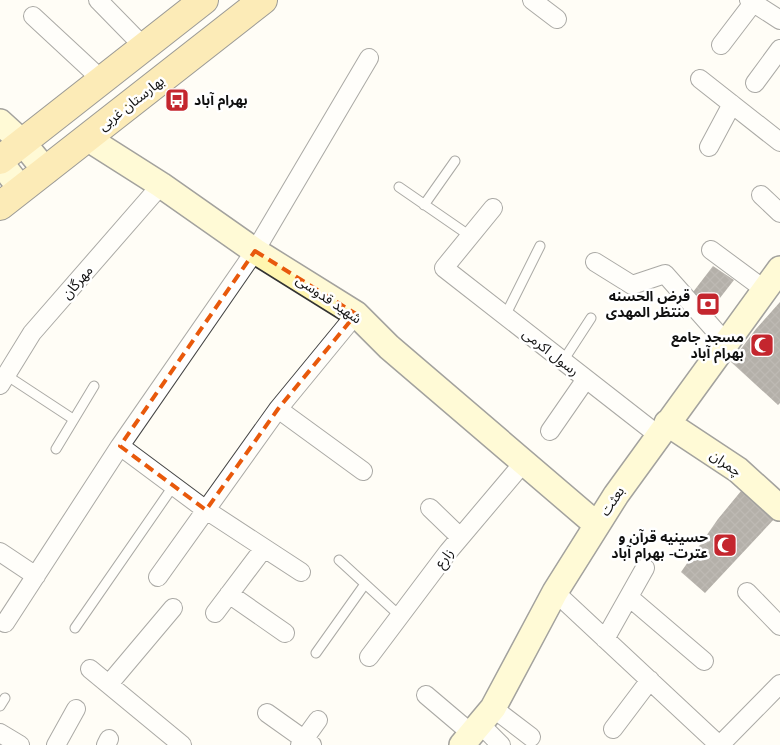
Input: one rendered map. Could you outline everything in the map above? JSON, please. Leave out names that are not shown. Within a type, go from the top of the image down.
[{"type":"main road","points":[[0,161],[204,0]]},
{"type":"main road","name":"بهارستان غربی","points":[[0,206],[263,0]]},
{"type":"main road","points":[[63,110],[87,138]]},
{"type":"street","points":[[98,0],[144,47]]},
{"type":"street","points":[[532,0],[557,19]]},
{"type":"street","points":[[721,45],[751,1],[780,20]]},
{"type":"street","points":[[33,16],[102,80]]},
{"type":"street","points":[[756,83],[780,49]]},
{"type":"street","points":[[5,623],[120,446],[255,251],[368,58]]},
{"type":"street","points":[[700,78],[780,142]]},
{"type":"street","points":[[709,147],[732,104]]},
{"type":"street","points":[[0,122],[23,143],[46,171]]},
{"type":"street","name":"شهید قدوسی","points":[[87,138],[161,185],[255,251],[356,314],[388,347],[597,525]]},
{"type":"street","points":[[0,161],[21,189]]},
{"type":"street","name":"مهرگان","points":[[3,380],[32,333],[161,185]]},
{"type":"street","points":[[761,195],[780,213]]},
{"type":"street","points":[[470,236],[494,208]]},
{"type":"street","name":"رسول اکرمی","points":[[470,236],[444,268],[586,380],[662,429]]},
{"type":"street","points":[[712,250],[775,279]]},
{"type":"street","points":[[596,262],[632,285],[665,274],[727,344]]},
{"type":"street","name":"بعثت","points":[[477,728],[555,592],[597,525],[662,429],[775,279]]},
{"type":"street","points":[[158,577],[278,409],[356,314]]},
{"type":"street","points":[[550,431],[586,380]]},
{"type":"street","points":[[278,409],[363,471]]},
{"type":"street","name":"چمران","points":[[662,429],[738,470],[780,508]]},
{"type":"street","points":[[120,446],[206,510],[301,572]]},
{"type":"street","name":"زارع","points":[[369,657],[460,537],[524,462]]},
{"type":"street","points":[[430,508],[460,537]]},
{"type":"street","points":[[215,613],[264,548]]},
{"type":"street","points":[[0,552],[36,576]]},
{"type":"street","points":[[605,639],[645,568]]},
{"type":"street","points":[[555,592],[720,745],[780,684]]},
{"type":"street","points":[[747,592],[780,626]]},
{"type":"street","points":[[230,594],[285,633]]},
{"type":"street","points":[[629,597],[704,662]]},
{"type":"street","points":[[109,684],[173,608]]},
{"type":"street","points":[[90,669],[182,745]]},
{"type":"street","points":[[613,729],[650,680]]},
{"type":"street","points":[[426,695],[501,745]]},
{"type":"street","points":[[56,745],[76,709]]},
{"type":"street","points":[[267,713],[305,743],[318,720]]},
{"type":"street","points":[[477,728],[532,737]]},
{"type":"street","points":[[0,734],[20,745]]},
{"type":"lane","points":[[424,204],[455,161]]},
{"type":"lane","points":[[399,187],[470,236]]},
{"type":"lane","points":[[505,316],[540,246]]},
{"type":"lane","points":[[563,361],[591,318]]},
{"type":"lane","points":[[3,380],[73,419]]},
{"type":"lane","points":[[56,449],[94,386]]},
{"type":"lane","points":[[75,628],[174,485]]},
{"type":"lane","points":[[339,560],[400,616]]},
{"type":"lane","points":[[316,653],[365,584]]},
{"type":"highlighted area","points":[[255,251],[356,314],[278,409],[206,510],[120,446]]},
{"type":"building","points":[[713,266],[734,280],[709,312],[690,296]]},
{"type":"building","name":"مسجد جامع بهرام آباد","points":[[780,302],[780,403],[778,405],[731,362],[756,329]]},
{"type":"building","name":"حسینیه قرآن و عترت- بهرام آباد","points":[[746,485],[777,516],[705,593],[681,572],[718,519]]},
{"type":"place","name":"بهرام آباد","points":[[177,100]]},
{"type":"place","name":"قرض الحسنه منتظر المهدی","points":[[708,304]]},
{"type":"place","name":"مسجد جامع بهرام آباد","points":[[762,345]]},
{"type":"place","name":"حسینیه قرآن و عترت- بهرام آباد","points":[[725,545]]}]
